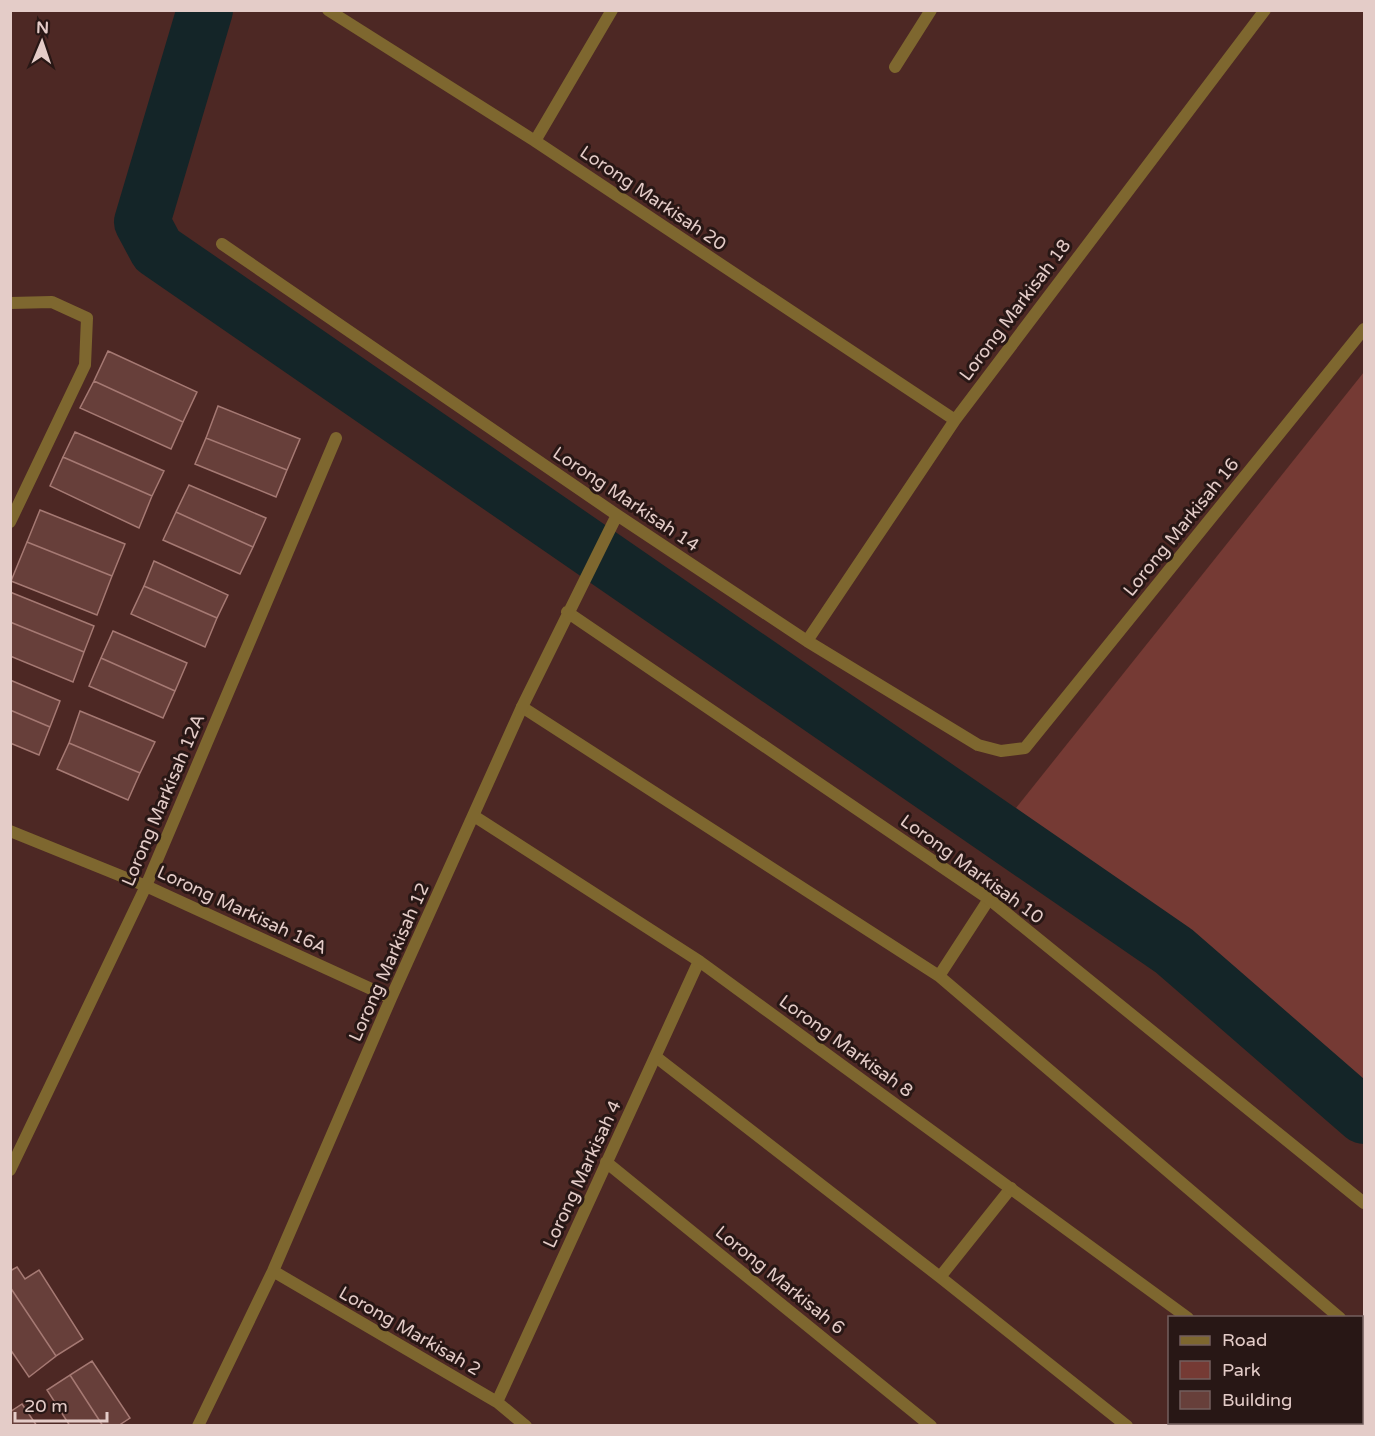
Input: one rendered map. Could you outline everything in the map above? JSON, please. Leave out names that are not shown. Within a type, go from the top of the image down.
[{"type":"street","name":"Lorong Markisah 20","points":[[328,10],[535,141],[955,420]]},
{"type":"street","points":[[535,141],[612,10]]},
{"type":"street","points":[[895,67],[930,10]]},
{"type":"street","name":"Lorong Markisah 18","points":[[807,640],[955,420],[1265,10]]},
{"type":"street","name":"Lorong Markisah 14","points":[[222,244],[617,515],[807,640],[978,744],[1001,751],[1025,748]]},
{"type":"street","points":[[10,303],[52,302],[87,318],[85,365],[10,522]]},
{"type":"street","name":"Lorong Markisah 16","points":[[1025,748],[1365,329]]},
{"type":"street","name":"Lorong Markisah 12A","points":[[10,1170],[146,886],[336,438]]},
{"type":"street","name":"Lorong Markisah 12","points":[[198,1425],[273,1271],[391,998],[522,707],[617,515]]},
{"type":"street","name":"Lorong Markisah 10","points":[[567,612],[989,899],[1365,1203]]},
{"type":"street","points":[[522,707],[939,976],[1339,1316]]},
{"type":"street","name":"Lorong Markisah 8","points":[[474,816],[699,961],[1187,1316]]},
{"type":"street","name":"Lorong Markisah 16A","points":[[10,831],[146,886],[391,998]]},
{"type":"street","points":[[939,976],[989,899]]},
{"type":"street","name":"Lorong Markisah 4","points":[[497,1402],[699,961]]},
{"type":"street","points":[[656,1057],[940,1276],[1127,1425]]},
{"type":"street","name":"Lorong Markisah 6","points":[[606,1162],[931,1425]]},
{"type":"street","points":[[940,1276],[1011,1188]]},
{"type":"street","name":"Lorong Markisah 2","points":[[273,1271],[497,1402],[526,1425]]},
{"type":"green space","points":[[1364,372],[1364,1087],[1016,808]]},
{"type":"building","points":[[108,351],[197,392],[183,422],[94,381]]},
{"type":"building","points":[[94,381],[183,422],[171,449],[80,408]]},
{"type":"building","points":[[218,406],[300,439],[287,470],[206,438]]},
{"type":"building","points":[[75,432],[164,471],[152,496],[63,457]]},
{"type":"building","points":[[206,438],[287,470],[276,497],[195,464]]},
{"type":"building","points":[[63,457],[152,496],[139,528],[50,486]]},
{"type":"building","points":[[189,485],[266,518],[253,547],[176,512]]},
{"type":"building","points":[[40,510],[125,544],[112,576],[27,542]]},
{"type":"building","points":[[176,512],[253,547],[240,574],[163,540]]},
{"type":"building","points":[[27,542],[112,576],[97,615],[11,581]]},
{"type":"building","points":[[154,561],[228,595],[217,618],[144,586]]},
{"type":"building","points":[[144,586],[217,618],[205,647],[131,614]]},
{"type":"building","points":[[10,592],[94,626],[84,652],[10,622]]},
{"type":"building","points":[[10,622],[84,652],[73,682],[10,656]]},
{"type":"building","points":[[113,631],[187,663],[175,691],[101,658]]},
{"type":"building","points":[[101,658],[175,691],[163,718],[89,686]]},
{"type":"building","points":[[10,680],[60,701],[50,727],[10,710]]},
{"type":"building","points":[[10,710],[50,727],[39,755],[10,743]]},
{"type":"building","points":[[80,711],[155,742],[140,773],[69,743]]},
{"type":"building","points":[[69,743],[140,773],[128,800],[57,769]]},
{"type":"building","points":[[17,1267],[25,1279],[39,1270],[83,1339],[56,1356],[10,1287],[10,1271]]},
{"type":"building","points":[[10,1287],[56,1356],[29,1377],[10,1349]]},
{"type":"building","points":[[92,1361],[130,1418],[121,1424],[122,1426],[103,1426],[70,1375]]},
{"type":"building","points":[[70,1375],[103,1426],[70,1426],[47,1390]]},
{"type":"building","points":[[22,1404],[37,1426],[10,1426],[10,1412]]},
{"type":"waterway","points":[[205,10],[142,222],[157,250],[1174,951],[1364,1116]]}]
